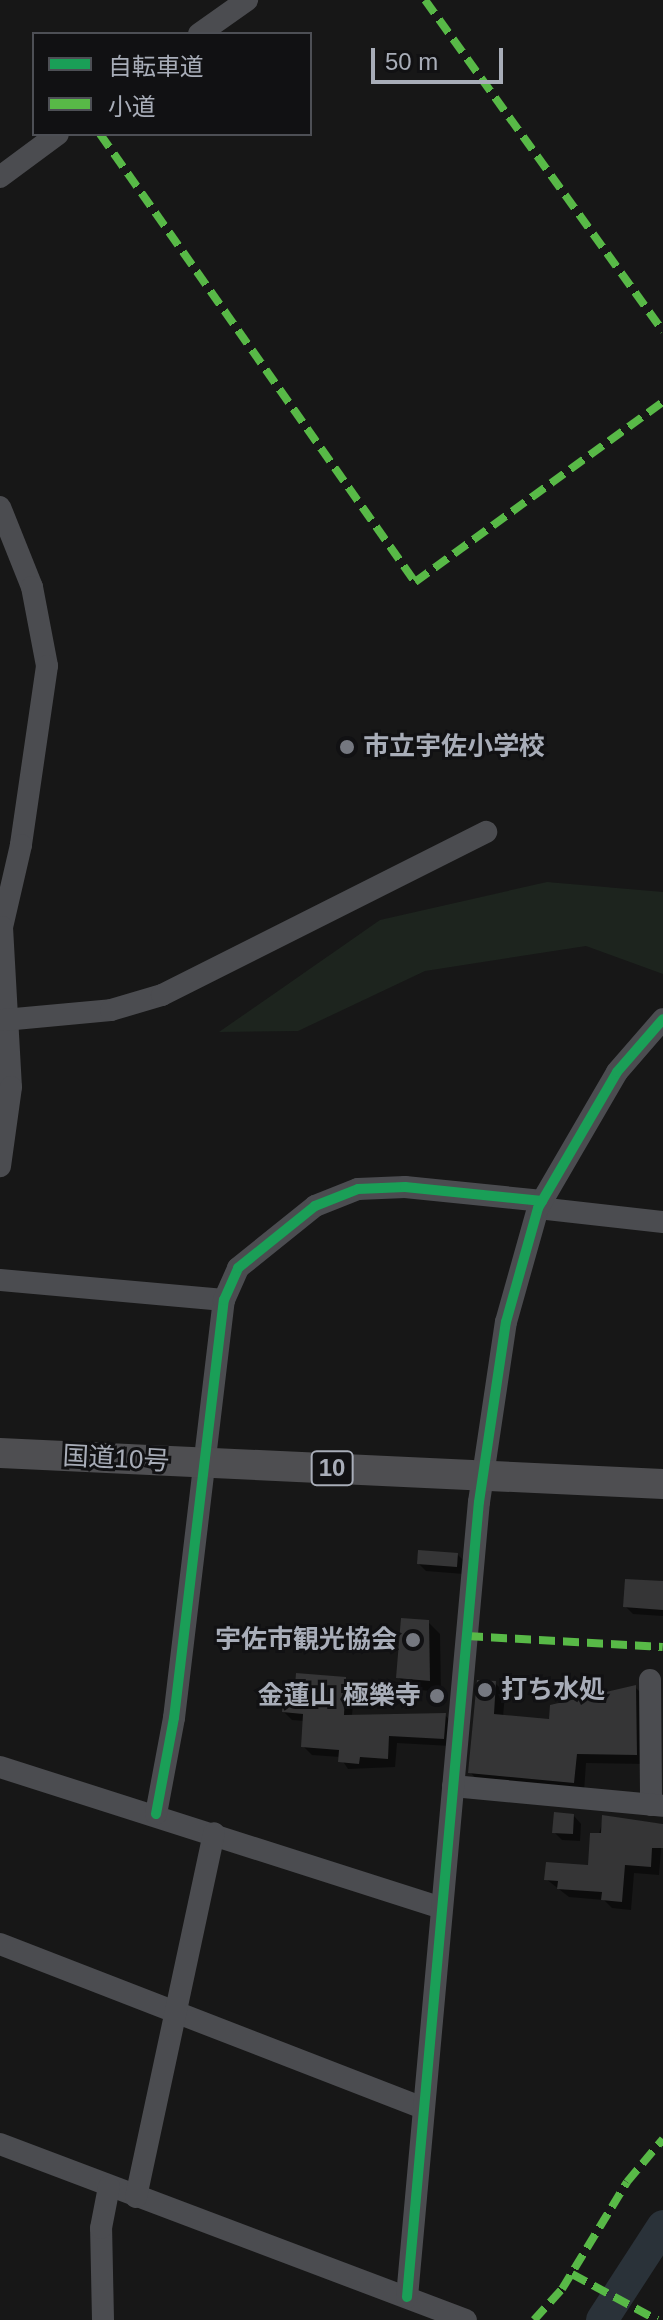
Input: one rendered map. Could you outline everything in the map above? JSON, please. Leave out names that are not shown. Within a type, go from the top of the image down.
[{"type":"highway","name":"国道10号","points":[[0,1453],[663,1484]]},
{"type":"street","points":[[202,32],[247,0]]},
{"type":"street","points":[[0,177],[55,136]]},
{"type":"street","points":[[0,507],[36,601],[47,666],[28,803],[2,927],[4,1020],[11,1087],[0,1166]]},
{"type":"street","points":[[4,1020],[111,1010],[162,995],[486,832]]},
{"type":"street","points":[[407,2297],[440,1907],[482,1475],[506,1322],[540,1205],[617,1072],[663,1019]]},
{"type":"street","points":[[156,1814],[174,1718],[224,1300],[233,1275],[250,1255],[333,1196],[405,1187],[663,1222]]},
{"type":"street","points":[[0,1280],[224,1300]]},
{"type":"street","points":[[453,1786],[657,1806],[650,1680]]},
{"type":"street","points":[[0,1767],[156,1814],[440,1907]]},
{"type":"street","points":[[136,2197],[214,1833]]},
{"type":"street","points":[[0,1944],[422,2108]]},
{"type":"street","points":[[0,2144],[466,2320]]},
{"type":"street","points":[[103,2320],[101,2228],[109,2187]]},
{"type":"shaded area","points":[[547,882],[663,892],[663,974],[586,946],[425,971],[298,1031],[219,1032],[380,920]]},
{"type":"building","points":[[418,1550],[458,1553],[457,1567],[417,1564]]},
{"type":"building","points":[[625,1579],[663,1581],[663,1610],[623,1607]]},
{"type":"building","name":"宇佐市観光協会","points":[[401,1618],[429,1620],[430,1681],[396,1678]]},
{"type":"building","points":[[296,1673],[346,1677],[344,1715],[446,1713],[444,1739],[389,1736],[388,1759],[360,1757],[359,1764],[338,1762],[339,1750],[301,1747],[303,1714],[282,1712],[283,1699],[294,1699]]},
{"type":"building","points":[[477,1680],[496,1681],[494,1714],[549,1719],[550,1705],[636,1685],[637,1755],[577,1754],[574,1783],[468,1773]]},
{"type":"building","points":[[554,1812],[574,1814],[573,1834],[552,1833]]},
{"type":"building","points":[[602,1815],[663,1824],[663,1848],[652,1848],[651,1867],[625,1865],[622,1902],[601,1900],[602,1892],[557,1889],[558,1881],[544,1880],[546,1862],[588,1865],[590,1833],[601,1833]]},
{"type":"waterway","points":[[602,2320],[663,2226]]},
{"type":"marked path","points":[[425,0],[663,331]]},
{"type":"marked path","points":[[101,136],[415,582],[663,402]]},
{"type":"marked path","points":[[467,1636],[663,1647]]},
{"type":"marked path","points":[[534,2320],[562,2289],[627,2182],[663,2139]]},
{"type":"marked path","points":[[572,2274],[657,2320]]},
{"type":"cycle path","points":[[407,2297],[479,1502],[506,1322],[538,1208],[617,1072],[663,1019]]},
{"type":"cycle path","points":[[156,1814],[174,1718],[224,1300],[238,1268],[315,1206],[358,1189],[405,1187],[542,1201]]},
{"type":"place","name":"市立宇佐小学校","points":[[347,747]]},
{"type":"place","name":"宇佐市観光協会","points":[[413,1640]]},
{"type":"place","name":"打ち水処","points":[[485,1690]]},
{"type":"place","name":"金蓮山 極樂寺","points":[[437,1696]]}]
